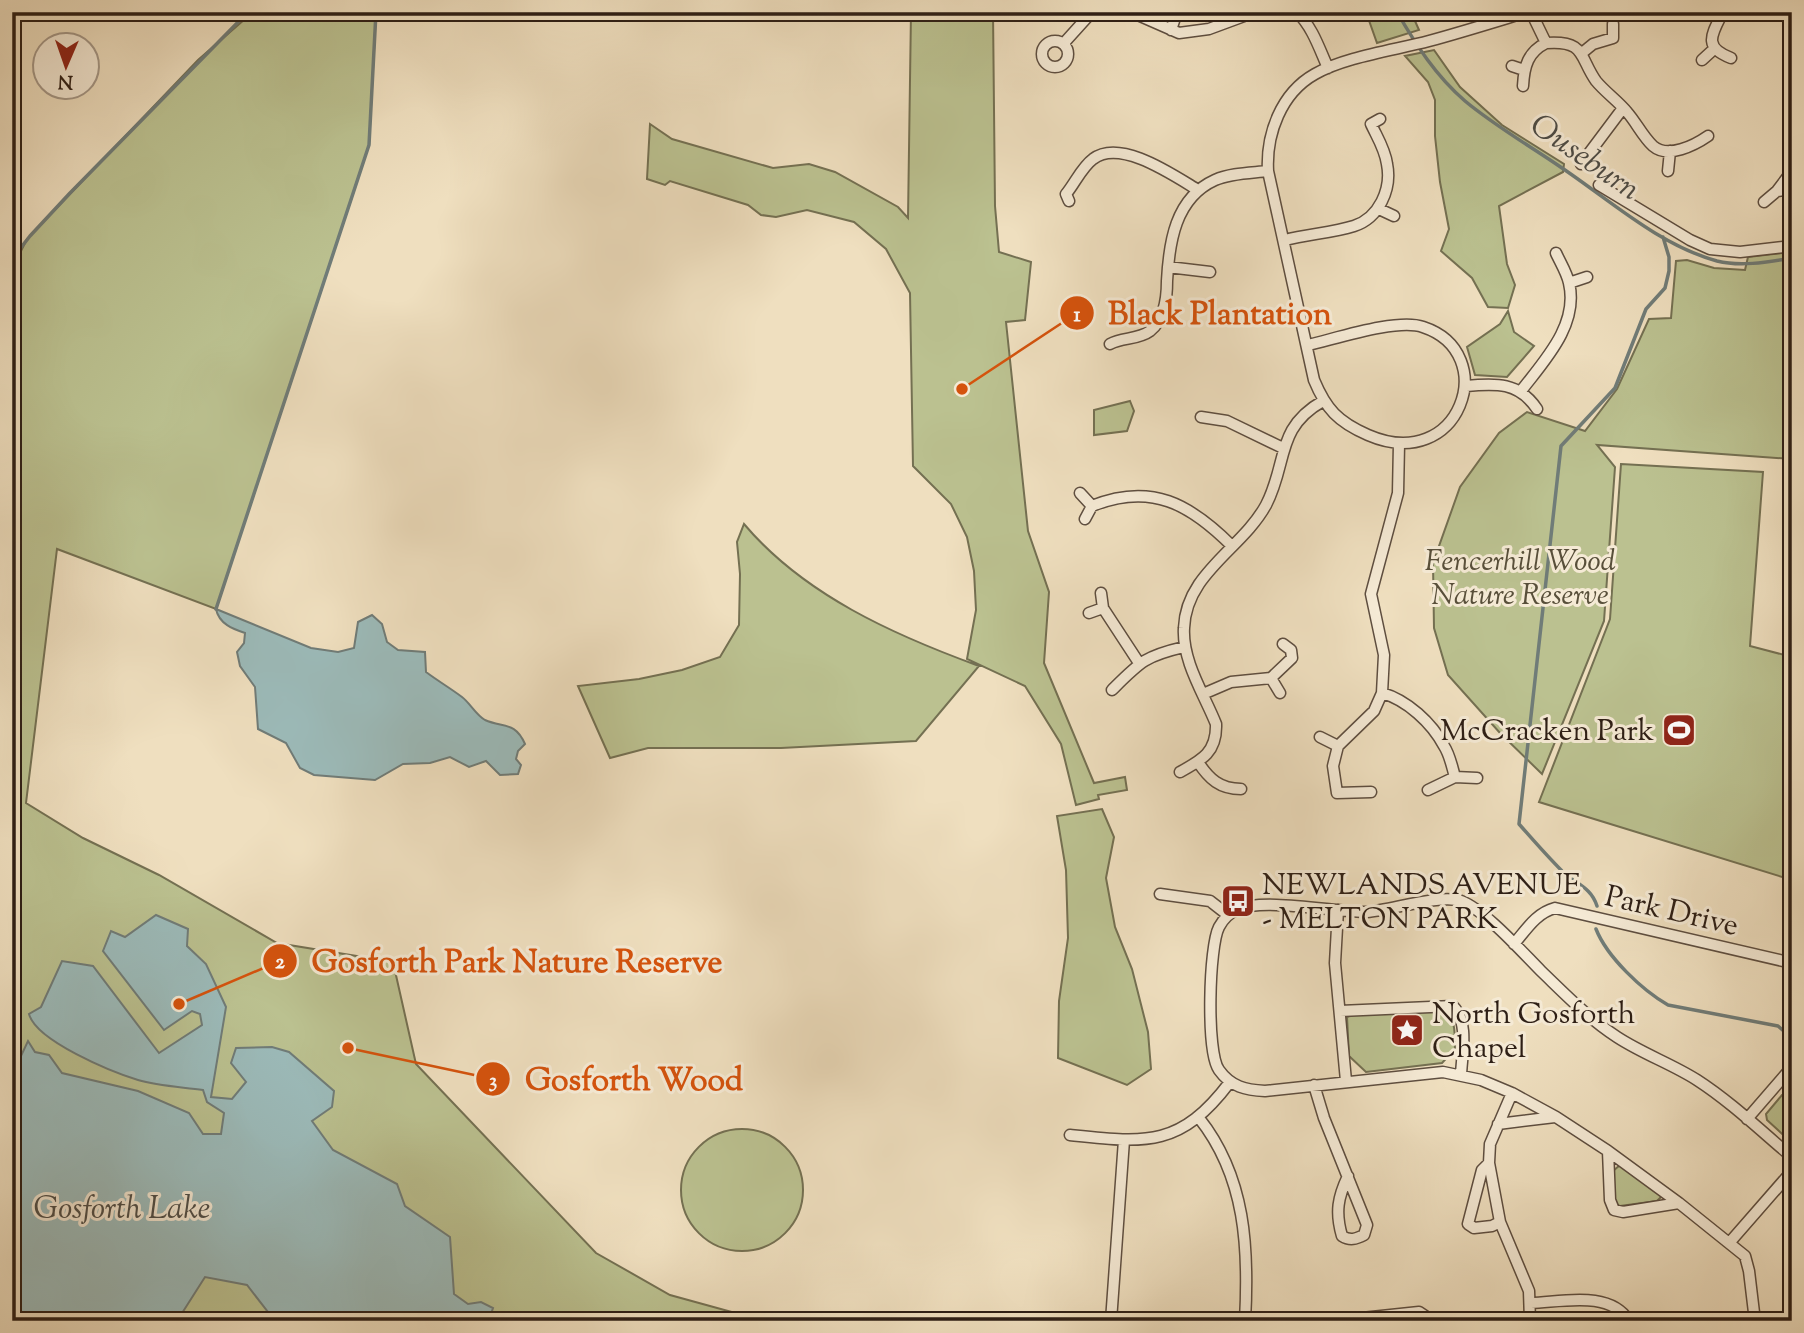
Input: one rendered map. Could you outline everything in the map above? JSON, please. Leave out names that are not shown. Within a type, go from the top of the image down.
[{"type":"street","points":[[1063,43],[1091,12]]},
{"type":"street","points":[[1131,12],[1171,30],[1193,33],[1255,12]]},
{"type":"street","points":[[1171,30],[1177,12]]},
{"type":"street","points":[[1297,12],[1314,33],[1328,68]]},
{"type":"street","points":[[1308,345],[1397,325],[1422,327],[1445,339],[1461,360],[1466,386],[1458,409],[1444,428],[1422,442],[1399,444],[1376,438],[1352,428],[1323,401],[1314,380],[1268,171],[1269,139],[1280,111],[1299,86],[1314,74],[1328,68],[1529,12],[1546,43]]},
{"type":"street","points":[[1714,49],[1712,35],[1723,12]]},
{"type":"street","points":[[1582,53],[1593,44],[1617,40],[1613,24]]},
{"type":"street","points":[[1523,86],[1524,70],[1531,54],[1546,43],[1566,44],[1582,53],[1596,80],[1654,147],[1670,151],[1693,145],[1708,136]]},
{"type":"street","points":[[1714,49],[1731,58]]},
{"type":"street","points":[[1702,60],[1714,49]]},
{"type":"street","points":[[1511,66],[1524,70]]},
{"type":"street","points":[[1581,164],[1623,108]]},
{"type":"street","points":[[1285,240],[1356,225],[1369,219],[1380,209],[1388,167],[1384,149],[1372,122]]},
{"type":"street","points":[[1064,194],[1076,182],[1088,163],[1102,153],[1115,151],[1128,154],[1198,190]]},
{"type":"street","points":[[1668,171],[1670,151]]},
{"type":"street","points":[[1113,339],[1136,338],[1151,330],[1162,314],[1167,297],[1168,249],[1174,228],[1183,209],[1198,190],[1216,179],[1268,171]]},
{"type":"street","points":[[1764,202],[1777,191],[1792,171]]},
{"type":"street","points":[[1599,185],[1690,240],[1710,249],[1740,251],[1792,246]]},
{"type":"street","points":[[1777,191],[1792,189]]},
{"type":"street","points":[[1380,209],[1394,216]]},
{"type":"street","points":[[1521,391],[1554,348],[1570,309],[1569,283],[1556,253]]},
{"type":"street","points":[[1168,267],[1210,272]]},
{"type":"street","points":[[1569,283],[1587,277]]},
{"type":"street","points":[[1466,386],[1494,383],[1509,385],[1521,391],[1537,408]]},
{"type":"street","points":[[1180,772],[1198,762],[1213,746],[1216,736],[1212,714],[1184,647],[1188,607],[1208,570],[1254,524],[1265,507],[1274,487],[1291,429],[1300,417],[1323,401]]},
{"type":"street","points":[[1200,417],[1227,421],[1283,449]]},
{"type":"street","points":[[1371,792],[1337,793],[1333,766],[1338,746],[1374,711],[1382,693],[1384,655],[1371,594],[1398,493],[1399,444]]},
{"type":"street","points":[[1080,493],[1092,506]]},
{"type":"street","points":[[1085,519],[1092,506],[1110,498],[1135,495],[1159,497],[1197,514],[1232,546]]},
{"type":"street","points":[[1101,593],[1103,608],[1139,663]]},
{"type":"street","points":[[1089,613],[1103,608]]},
{"type":"street","points":[[1203,694],[1231,682],[1270,678],[1292,658],[1290,650],[1283,644]]},
{"type":"street","points":[[1112,690],[1139,663],[1184,647]]},
{"type":"street","points":[[1270,678],[1280,693]]},
{"type":"street","points":[[1382,693],[1404,702],[1437,736],[1445,746],[1455,777]]},
{"type":"street","points":[[1320,737],[1338,746]]},
{"type":"street","points":[[1198,762],[1205,774],[1221,786],[1241,789]]},
{"type":"street","points":[[1427,790],[1455,777],[1478,778]]},
{"type":"street","points":[[1160,894],[1210,901],[1228,915]]},
{"type":"street","points":[[1755,1321],[1745,1256],[1730,1241],[1608,1151],[1556,1117],[1512,1093],[1461,1074],[1427,1073],[1265,1091],[1239,1088],[1230,1082],[1217,1067],[1211,1034],[1212,960],[1214,940],[1219,927],[1228,915],[1252,905],[1384,911],[1438,900],[1460,901],[1472,906],[1567,997],[1617,1037],[1696,1079],[1792,1157]]},
{"type":"street","name":"Park Drive","points":[[1514,944],[1537,917],[1555,908],[1792,963]]},
{"type":"street","points":[[1338,910],[1335,963],[1346,1081]]},
{"type":"street","points":[[1340,1011],[1453,1006],[1460,1013],[1463,1025],[1461,1074]]},
{"type":"street","points":[[1747,1119],[1792,1067]]},
{"type":"street","points":[[1070,1135],[1149,1140],[1173,1132],[1199,1118],[1230,1082]]},
{"type":"street","points":[[1314,1086],[1367,1225],[1364,1235],[1348,1240],[1342,1236],[1340,1229],[1338,1197],[1348,1176]]},
{"type":"street","points":[[1512,1093],[1490,1144],[1489,1163],[1500,1222],[1529,1291],[1530,1321]]},
{"type":"street","points":[[1498,1124],[1556,1117]]},
{"type":"street","points":[[1199,1118],[1211,1132],[1236,1192],[1248,1268],[1245,1321]]},
{"type":"street","points":[[1111,1321],[1124,1140]]},
{"type":"street","points":[[1608,1151],[1610,1200],[1614,1210],[1623,1212],[1679,1203]]},
{"type":"street","points":[[1489,1163],[1482,1170],[1468,1224],[1474,1228],[1500,1222]]},
{"type":"street","points":[[1730,1241],[1792,1171]]},
{"type":"street","points":[[1531,1303],[1590,1300],[1603,1302],[1617,1307],[1629,1321]]},
{"type":"street","points":[[1363,1321],[1362,1318],[1419,1312],[1425,1321]]},
{"type":"green space","points":[[253,12],[376,12],[369,145],[216,609],[57,549],[26,803],[83,838],[159,875],[277,943],[393,962],[416,1064],[596,1253],[670,1295],[750,1317],[750,1321],[12,1321],[12,269],[27,239],[198,60]]},
{"type":"green space","points":[[911,12],[993,12],[995,206],[999,252],[1031,262],[1025,320],[1006,322],[1028,531],[1049,592],[1044,663],[1094,783],[1125,777],[1127,790],[1098,795],[1099,799],[1076,805],[1061,744],[1025,686],[967,659],[976,610],[974,571],[967,537],[951,504],[913,466],[910,293],[886,249],[854,222],[807,210],[776,217],[761,215],[748,205],[670,181],[665,185],[647,179],[650,124],[672,139],[773,168],[809,164],[835,172],[898,207],[908,218]]},
{"type":"green space","points":[[1366,12],[1411,12],[1419,30],[1377,43]]},
{"type":"green space","points":[[1434,50],[1460,87],[1502,125],[1564,164],[1563,172],[1499,206],[1507,264],[1515,285],[1508,308],[1488,307],[1472,278],[1441,251],[1449,229],[1435,136],[1435,100],[1428,82],[1405,56]]},
{"type":"green space","name":"Fencerhill Wood Nature Reserve","points":[[1792,252],[1792,459],[1597,445],[1615,467],[1604,621],[1542,774],[1500,733],[1448,675],[1434,628],[1433,563],[1460,487],[1499,433],[1527,412],[1585,431],[1617,389],[1649,319],[1671,318],[1676,261],[1687,260],[1714,268],[1745,270],[1748,257]]},
{"type":"green space","points":[[1508,311],[1514,332],[1534,346],[1507,377],[1475,375],[1467,347],[1500,324]]},
{"type":"green space","points":[[1130,401],[1134,411],[1127,431],[1094,435],[1094,410]]},
{"type":"green space","name":"McCracken Park","points":[[1621,464],[1763,472],[1750,646],[1792,657],[1792,880],[1539,802],[1610,619]]},
{"type":"green space","points":[[744,524],[794,572],[822,592],[883,626],[979,666],[916,741],[781,748],[648,748],[610,758],[578,686],[639,679],[682,670],[720,657],[739,625],[740,574],[737,542]]},
{"type":"green space","points":[[1102,809],[1114,837],[1106,878],[1115,927],[1132,969],[1148,1032],[1151,1069],[1127,1085],[1058,1058],[1059,1001],[1068,938],[1066,870],[1057,816]]},
{"type":"green space","points":[[1439,1008],[1449,1016],[1455,1031],[1455,1049],[1442,1063],[1366,1072],[1349,1056],[1347,1017],[1357,1013]]},
{"type":"green space","points":[[1782,1095],[1792,1095],[1792,1143],[1767,1120],[1766,1114]]},
{"type":"green space","points":[[742,1129],[765,1134],[785,1147],[798,1167],[803,1190],[798,1213],[785,1233],[765,1246],[742,1251],[719,1246],[699,1233],[686,1213],[681,1190],[686,1167],[699,1147],[719,1134]]},
{"type":"green space","points":[[1620,1165],[1662,1196],[1657,1201],[1620,1206],[1615,1203],[1613,1171]]},
{"type":"water","points":[[216,609],[311,648],[338,652],[354,648],[358,622],[372,615],[382,624],[387,642],[398,650],[425,652],[426,672],[462,697],[485,720],[508,726],[517,732],[525,744],[518,751],[516,759],[521,765],[518,774],[500,775],[486,761],[469,767],[450,757],[430,763],[403,764],[375,780],[314,775],[300,768],[286,743],[258,729],[255,687],[240,666],[237,652],[244,643],[245,633],[223,622]]},
{"type":"water","name":"Gosforth Lake","points":[[156,915],[188,929],[187,946],[206,964],[226,1007],[211,1097],[232,1099],[246,1082],[231,1063],[236,1048],[272,1047],[289,1052],[334,1091],[332,1107],[312,1121],[333,1150],[397,1184],[405,1206],[450,1237],[454,1294],[468,1304],[481,1302],[493,1308],[489,1320],[275,1321],[247,1285],[205,1277],[177,1321],[12,1321],[12,1105],[17,1098],[12,1096],[12,1075],[28,1041],[35,1052],[49,1055],[62,1073],[138,1091],[189,1113],[203,1134],[221,1134],[224,1113],[207,1102],[203,1090],[146,1082],[94,1063],[45,1035],[29,1014],[41,1007],[62,961],[93,966],[159,1053],[202,1025],[200,1014],[192,1011],[164,1030],[103,951],[111,931],[125,937]]},
{"type":"waterway","points":[[12,259],[70,193],[248,12]]},
{"type":"waterway","points":[[216,609],[369,145],[376,12]]},
{"type":"waterway","name":"Ouseburn","points":[[1397,12],[1427,60],[1465,101],[1655,233],[1696,254],[1726,263],[1754,263],[1792,258]]},
{"type":"waterway","points":[[1597,906],[1587,890],[1562,871],[1519,824],[1561,446],[1615,388],[1646,309],[1665,288],[1669,257],[1663,237]]},
{"type":"waterway","points":[[1596,929],[1608,951],[1637,982],[1658,999],[1668,1005],[1778,1026],[1786,1033],[1788,1057]]},
{"type":"place","name":"Black Plantation","points":[[962,389]]},
{"type":"place","name":"McCracken Park","points":[[1679,730]]},
{"type":"place","name":"NEWLANDS AVENUE - MELTON PARK","points":[[1238,901]]},
{"type":"place","name":"Gosforth Park Nature Reserve","points":[[179,1004]]},
{"type":"place","name":"North Gosforth Chapel","points":[[1407,1030]]},
{"type":"place","name":"Gosforth Wood","points":[[348,1048]]}]
